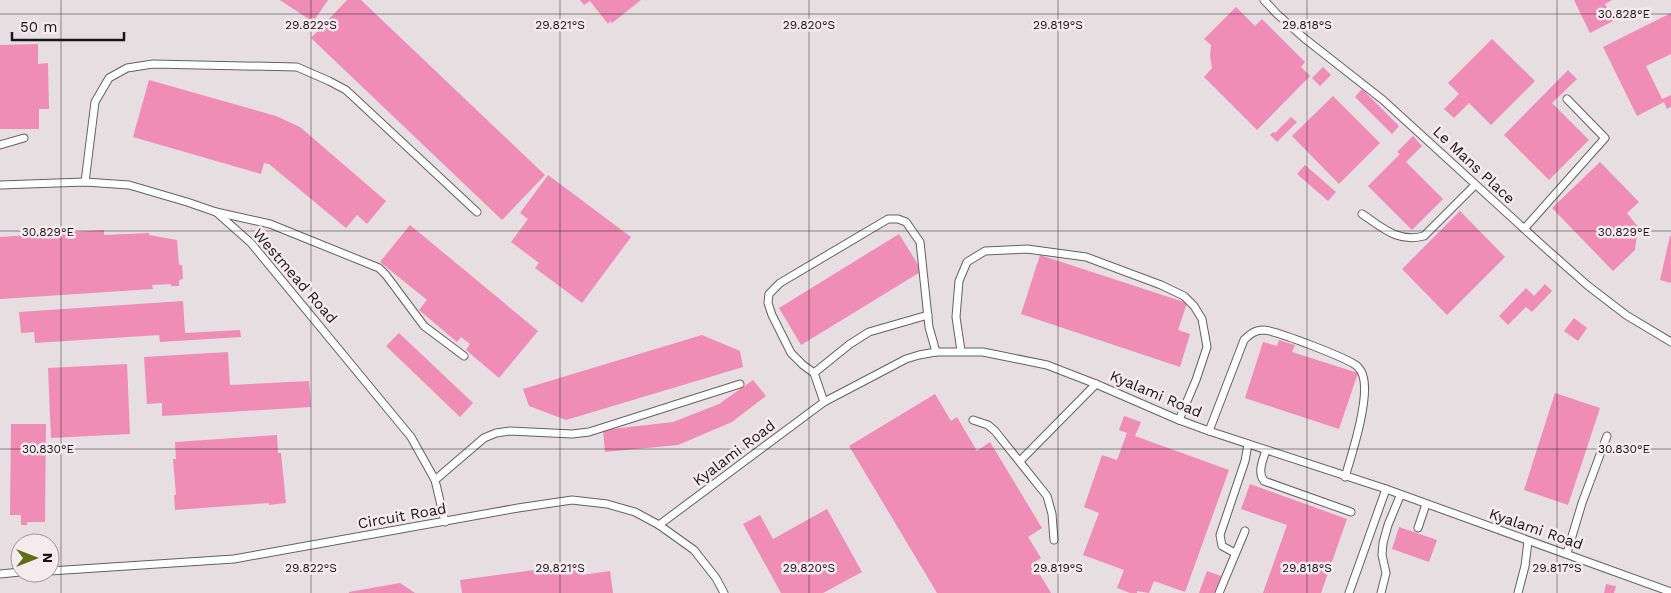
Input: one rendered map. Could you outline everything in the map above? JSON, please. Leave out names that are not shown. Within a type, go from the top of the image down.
[{"type":"lane","name":"Le Mans Place","points":[[1264,0],[1304,38],[1383,100],[1524,229],[1613,306],[1671,342]]},
{"type":"lane","points":[[85,182],[96,102],[109,78],[127,68],[152,64],[297,68],[346,90],[477,212]]},
{"type":"lane","points":[[1524,229],[1605,138],[1567,99]]},
{"type":"lane","points":[[0,145],[24,138]]},
{"type":"lane","name":"Westmead Road","points":[[0,185],[85,182],[129,186],[216,212],[251,243],[411,437],[435,480],[445,522]]},
{"type":"lane","points":[[1362,214],[1393,235],[1413,239],[1424,236],[1476,185]]},
{"type":"lane","points":[[216,212],[270,224],[379,268],[424,326],[464,356]]},
{"type":"lane","points":[[824,402],[814,374],[791,353],[772,315],[768,303],[769,294],[780,284],[888,219],[898,218],[906,222],[920,242],[929,327],[936,352]]},
{"type":"lane","points":[[960,351],[956,317],[959,281],[967,262],[986,251],[1027,249],[1086,257],[1161,285],[1184,296],[1194,306],[1202,319],[1207,346],[1196,380],[1179,420]]},
{"type":"lane","points":[[814,374],[850,344],[869,332],[928,315]]},
{"type":"lane","points":[[1209,431],[1244,340],[1257,331],[1267,330],[1281,334],[1349,362],[1361,371],[1364,378],[1365,391],[1357,438],[1345,477]]},
{"type":"lane","name":"Kyalami Road","points":[[659,525],[824,402],[919,354],[960,351],[983,352],[1047,365],[1209,431],[1386,489],[1400,496],[1528,542],[1567,553],[1671,592]]},
{"type":"lane","points":[[435,480],[484,438],[496,433],[510,431],[572,434],[589,432],[740,384]]},
{"type":"lane","points":[[1020,462],[1096,384]]},
{"type":"lane","points":[[972,420],[988,424],[996,431],[1047,496],[1052,514],[1054,540]]},
{"type":"lane","points":[[1567,553],[1582,502],[1607,436]]},
{"type":"lane","points":[[1235,553],[1222,546],[1220,535],[1245,461],[1248,444]]},
{"type":"lane","points":[[1266,450],[1261,474],[1264,481],[1351,512]]},
{"type":"lane","points":[[1350,593],[1386,489]]},
{"type":"lane","points":[[1381,593],[1386,573],[1382,555],[1382,543],[1400,496]]},
{"type":"lane","name":"Circuit Road","points":[[60,570],[234,559],[572,500],[607,504],[635,512],[659,525],[694,550],[716,578],[724,593]]},
{"type":"lane","points":[[1418,528],[1426,504]]},
{"type":"lane","points":[[1219,593],[1245,531]]},
{"type":"lane","points":[[1518,593],[1525,566],[1528,542]]},
{"type":"building","points":[[280,0],[328,0],[313,22]]},
{"type":"building","points":[[347,0],[361,0],[545,175],[502,220],[311,38]]},
{"type":"building","points":[[580,0],[641,0],[612,23],[610,21],[608,24],[590,1],[584,5]]},
{"type":"building","points":[[1574,0],[1612,0],[1605,4],[1613,21],[1590,33]]},
{"type":"building","points":[[1236,7],[1255,26],[1262,19],[1305,62],[1301,67],[1310,76],[1257,130],[1204,77],[1212,68],[1211,45],[1204,39]]},
{"type":"building","points":[[1671,13],[1671,54],[1646,66],[1662,99],[1671,95],[1671,107],[1667,109],[1664,102],[1637,116],[1603,47]]},
{"type":"building","points":[[1492,39],[1535,81],[1491,125],[1469,103],[1454,118],[1444,109],[1459,94],[1448,83]]},
{"type":"building","points":[[38,44],[38,64],[48,63],[49,109],[39,109],[39,129],[0,129],[0,45]]},
{"type":"building","points":[[1323,67],[1331,75],[1320,86],[1312,78]]},
{"type":"building","points":[[1568,70],[1577,79],[1552,103],[1589,140],[1549,180],[1504,135]]},
{"type":"building","points":[[149,80],[276,116],[300,127],[386,201],[367,224],[357,215],[346,228],[269,164],[264,163],[261,174],[133,137]]},
{"type":"building","points":[[1362,89],[1399,126],[1392,134],[1355,97]]},
{"type":"building","points":[[1333,96],[1380,143],[1339,184],[1292,136]]},
{"type":"building","points":[[1291,117],[1297,122],[1277,142],[1270,135],[1273,132],[1275,133]]},
{"type":"building","points":[[1413,136],[1422,146],[1406,162],[1443,199],[1412,230],[1368,186],[1400,154],[1397,152]]},
{"type":"building","points":[[1600,162],[1639,202],[1627,213],[1638,227],[1635,250],[1613,271],[1552,208]]},
{"type":"building","points":[[1305,165],[1336,192],[1328,201],[1297,174]]},
{"type":"building","points":[[548,175],[631,237],[582,303],[535,268],[539,263],[511,242],[528,219],[520,213]]},
{"type":"building","points":[[1460,211],[1505,257],[1447,315],[1402,269]]},
{"type":"building","points":[[410,225],[538,331],[499,378],[466,350],[470,344],[461,337],[457,342],[419,310],[427,300],[380,262]]},
{"type":"building","points":[[104,230],[104,235],[149,233],[149,235],[177,240],[179,265],[182,265],[183,279],[179,280],[179,286],[171,286],[171,284],[152,285],[153,289],[0,299],[0,237]]},
{"type":"building","points":[[899,234],[922,271],[801,345],[779,308]]},
{"type":"building","points":[[1671,236],[1671,283],[1660,280]]},
{"type":"building","points":[[1040,255],[1187,303],[1178,330],[1190,334],[1180,367],[1021,314]]},
{"type":"building","points":[[1545,284],[1552,291],[1532,312],[1526,307],[1508,325],[1499,316],[1526,288],[1534,296]]},
{"type":"building","points":[[183,301],[185,333],[240,330],[241,337],[160,342],[159,335],[35,343],[34,332],[21,333],[19,312]]},
{"type":"building","points":[[1574,318],[1587,328],[1578,341],[1564,331]]},
{"type":"building","points":[[399,333],[473,403],[460,417],[386,346]]},
{"type":"building","points":[[702,335],[740,351],[743,367],[566,420],[529,406],[523,389]]},
{"type":"building","points":[[1279,340],[1295,345],[1292,352],[1358,373],[1339,429],[1245,398],[1263,342],[1277,346]]},
{"type":"building","points":[[228,352],[230,385],[309,381],[311,407],[162,416],[162,403],[147,404],[144,357]]},
{"type":"building","points":[[127,364],[130,434],[51,438],[48,368]]},
{"type":"building","points":[[753,380],[766,396],[732,422],[678,445],[605,452],[603,430],[673,422],[719,404]]},
{"type":"building","points":[[1555,393],[1600,408],[1568,505],[1524,490]]},
{"type":"building","points":[[935,394],[951,421],[957,417],[977,451],[990,442],[1042,528],[1028,537],[1041,558],[1033,563],[1051,593],[937,593],[849,446]]},
{"type":"building","points":[[1124,416],[1141,422],[1135,436],[1229,470],[1185,592],[1154,581],[1149,593],[1137,591],[1137,593],[1130,593],[1117,588],[1124,570],[1083,555],[1099,513],[1084,507],[1102,455],[1117,460],[1127,433],[1119,430]]},
{"type":"building","points":[[11,424],[46,424],[45,522],[27,522],[27,525],[21,525],[21,515],[10,515]]},
{"type":"building","points":[[277,435],[278,453],[281,453],[286,503],[175,510],[174,495],[176,495],[173,459],[176,459],[175,442]]},
{"type":"building","points":[[1250,484],[1347,519],[1321,593],[1263,593],[1287,525],[1241,509]]},
{"type":"building","points":[[827,509],[862,572],[823,593],[781,593],[743,524],[760,515],[773,539]]},
{"type":"building","points":[[1399,527],[1437,540],[1429,562],[1392,549]]},
{"type":"building","points":[[580,564],[582,575],[610,571],[613,593],[462,593],[460,580]]},
{"type":"building","points":[[1207,571],[1221,576],[1214,593],[1199,593]]},
{"type":"building","points":[[400,583],[415,593],[349,593],[349,592]]},
{"type":"building","points":[[1606,584],[1616,586],[1614,593],[1604,593]]}]
